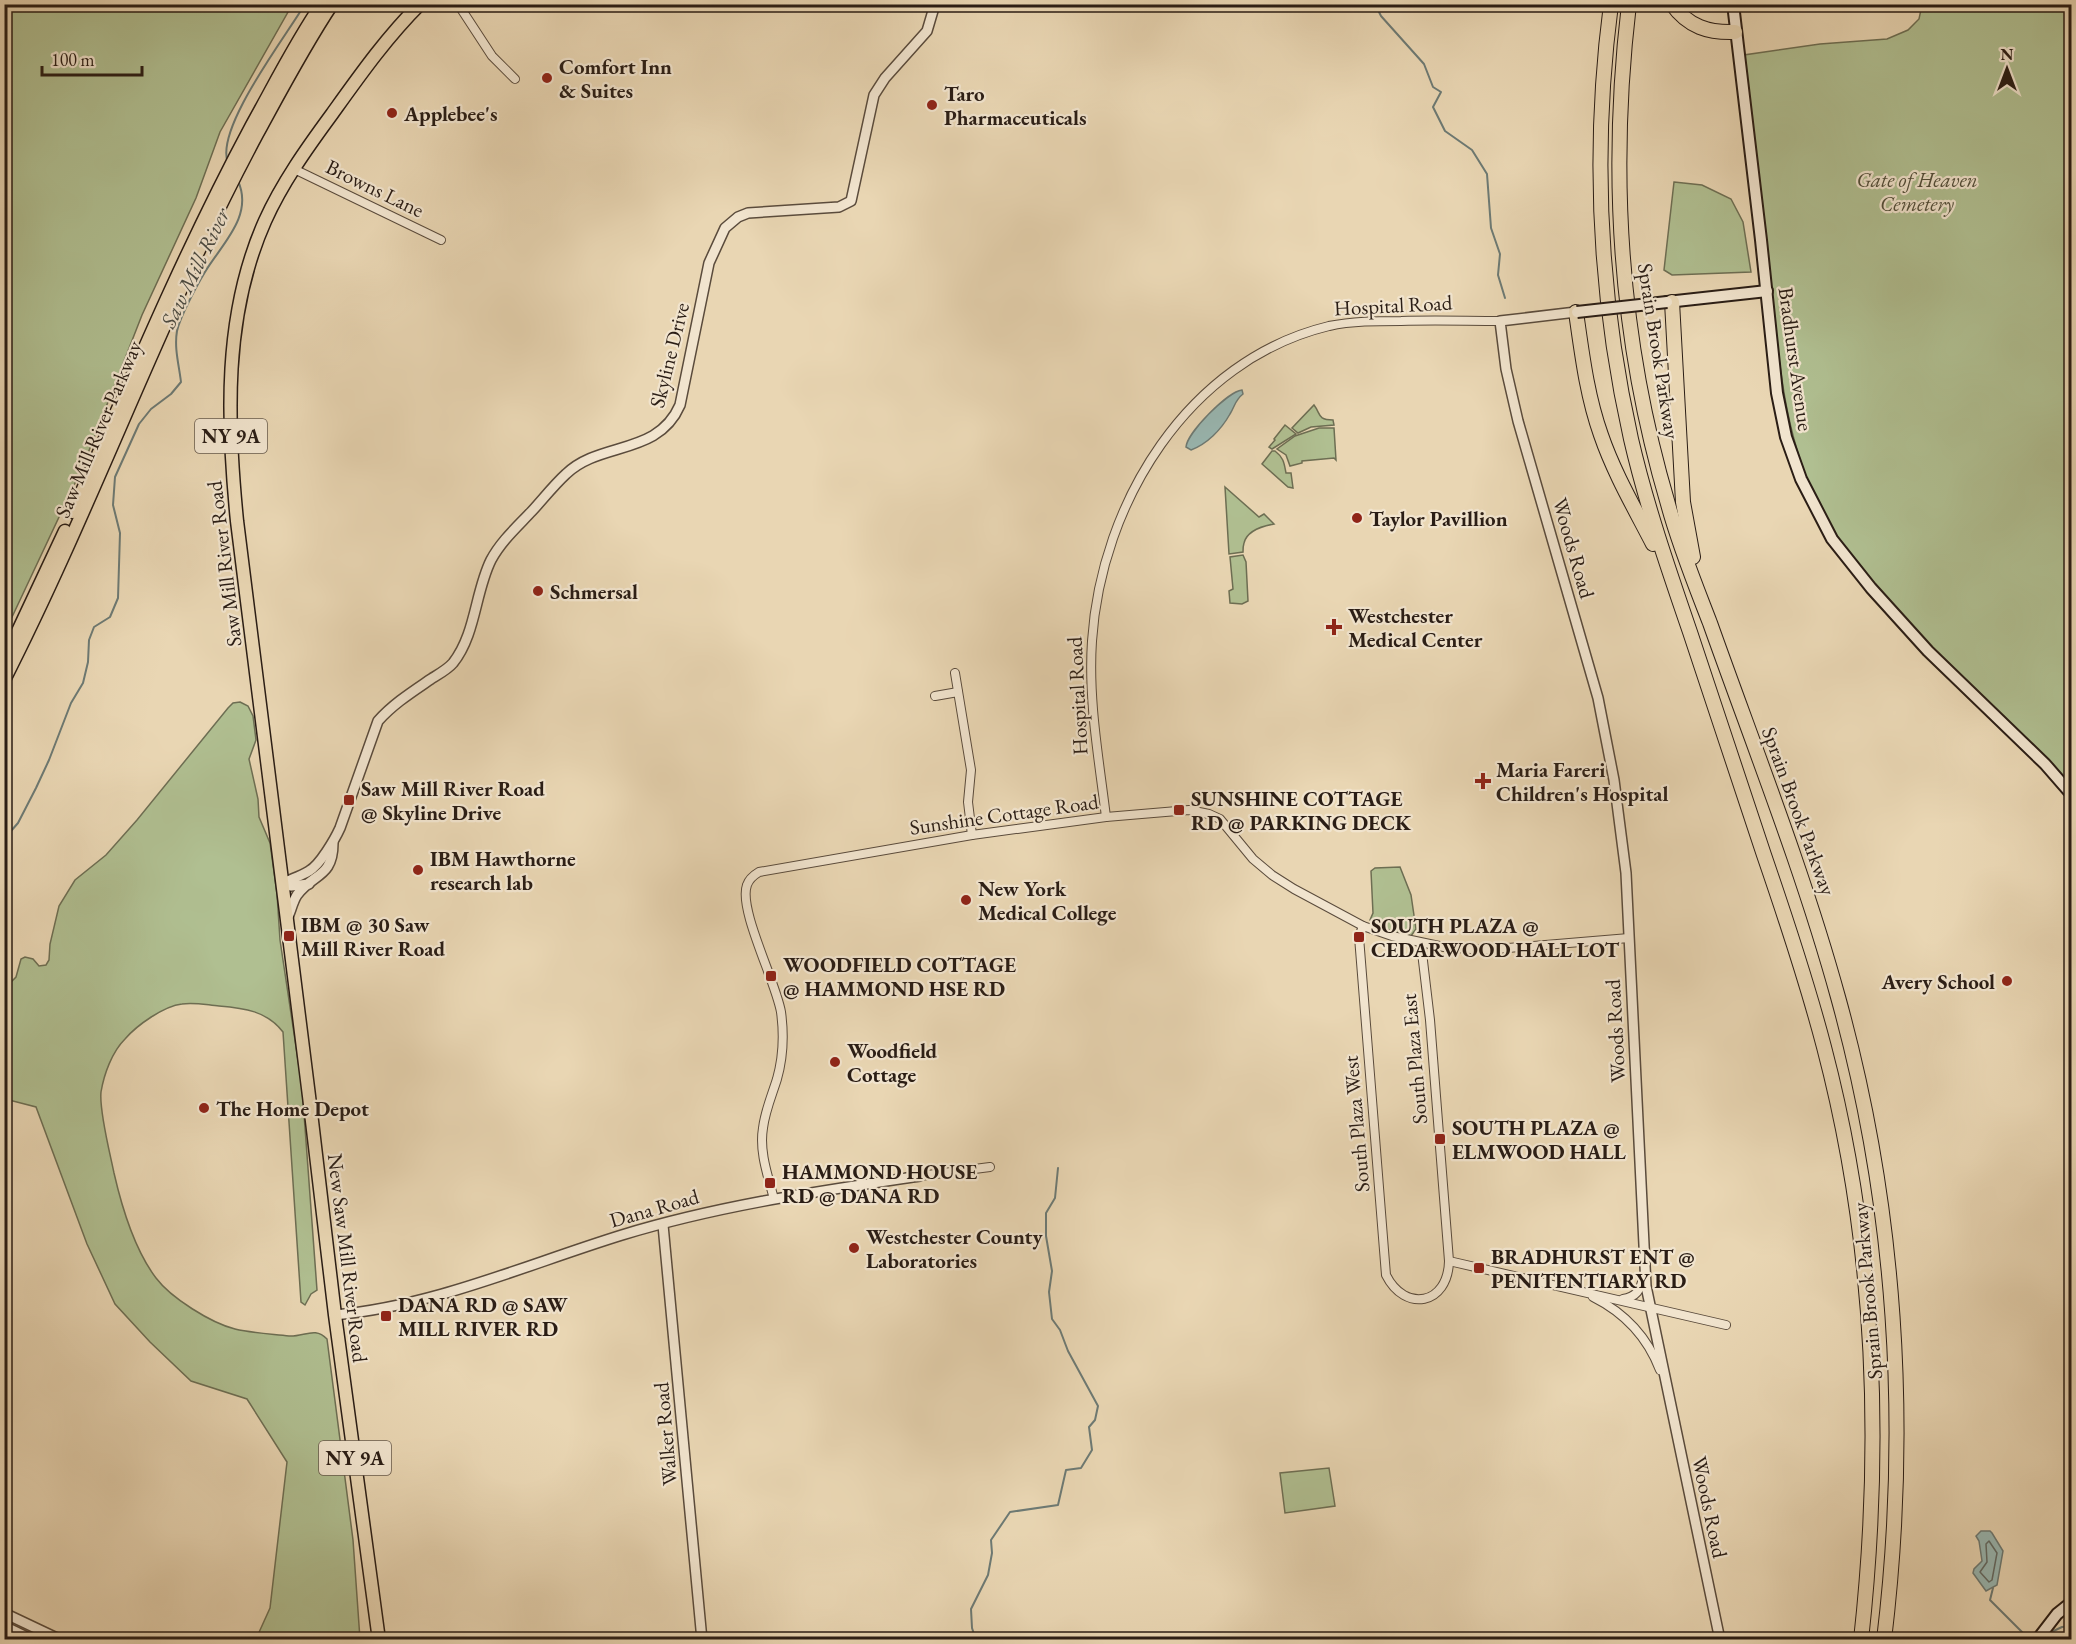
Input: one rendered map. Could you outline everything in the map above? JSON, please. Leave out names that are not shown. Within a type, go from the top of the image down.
[{"type":"highway","name":"Sprain Brook Parkway","points":[[1611,4],[1603,85],[1600,156],[1602,219],[1607,291],[1618,369],[1632,441],[1650,509],[1675,587],[1807,983],[1826,1052],[1846,1146],[1864,1264],[1872,1360],[1873,1478],[1860,1640]]},
{"type":"highway","name":"Sprain Brook Parkway","points":[[1629,4],[1622,79],[1619,158],[1621,239],[1638,380],[1655,459],[1674,527],[1818,931],[1851,1046],[1870,1140],[1887,1259],[1896,1376],[1896,1494],[1892,1567],[1884,1640]]},
{"type":"highway","points":[[1672,4],[1684,18],[1700,28],[1717,32],[1735,32]]},
{"type":"highway","points":[[1670,302],[1683,502],[1702,603]]},
{"type":"highway","points":[[1576,312],[1589,391],[1604,442],[1616,472],[1675,587]]},
{"type":"highway","points":[[1855,1640],[1865,1597]]},
{"type":"main road","name":"Saw Mill River Parkway","points":[[4,661],[52,561],[159,315],[292,53],[322,4]]},
{"type":"main road","name":"Saw Mill River Parkway","points":[[4,680],[58,568],[232,171],[310,37],[332,4]]},
{"type":"main road","name":"Saw Mill River Road","points":[[287,920],[236,508],[232,460],[231,394],[235,328],[245,280],[264,223],[294,169],[373,57],[420,4]]},
{"type":"main road","name":"Bradhurst Avenue","points":[[1733,4],[1777,393],[1786,437],[1805,489],[1827,530],[1864,579],[1928,651],[2037,756],[2072,795]]},
{"type":"main road","name":"Hospital Road","points":[[1576,312],[1767,291]]},
{"type":"main road","name":"New Saw Mill River Road","points":[[287,920],[335,1315],[374,1602]]},
{"type":"main road","points":[[374,1602],[377,1640]]},
{"type":"main road","points":[[374,1602],[384,1640]]},
{"type":"main road","points":[[2037,1640],[2057,1614],[2072,1602]]},
{"type":"street","points":[[458,4],[492,56],[515,79]]},
{"type":"street","name":"Skyline Drive","points":[[283,883],[316,866],[333,843],[378,721],[403,698],[452,665],[458,656],[471,627],[484,578],[492,559],[507,538],[574,467],[651,438],[673,420],[680,405],[709,263],[725,228],[738,217],[748,213],[839,207],[851,201],[874,95],[885,78],[927,31],[935,4]]},
{"type":"street","name":"Browns Lane","points":[[294,169],[441,240]]},
{"type":"street","name":"Hospital Road","points":[[1106,817],[1092,695],[1092,643],[1098,594],[1107,557],[1123,512],[1162,442],[1183,417],[1233,370],[1261,351],[1289,338],[1330,326],[1358,322],[1500,321],[1576,312]]},
{"type":"street","name":"Woods Road","points":[[1500,321],[1506,369],[1518,421],[1588,659],[1607,738],[1624,850],[1644,1267],[1666,1386],[1720,1640]]},
{"type":"street","points":[[955,673],[971,770],[968,802],[972,835]]},
{"type":"street","points":[[935,696],[958,692]]},
{"type":"street","name":"Sunshine Cottage Road","points":[[774,1199],[765,1167],[762,1143],[766,1114],[782,1058],[782,1028],[777,995],[751,922],[747,903],[747,885],[759,872],[972,835],[1106,817],[1189,810],[1215,816],[1253,859],[1294,889],[1363,926],[1421,944],[1484,950],[1629,938]]},
{"type":"street","name":"Skyline Drive","points":[[287,920],[298,893],[325,871],[333,857],[333,843]]},
{"type":"street","points":[[283,883],[291,886],[310,884]]},
{"type":"street","name":"South Plaza West","points":[[1363,926],[1359,937],[1386,1275],[1398,1293],[1408,1298],[1421,1299]]},
{"type":"street","name":"South Plaza East","points":[[1421,944],[1430,1020],[1449,1261],[1447,1281],[1441,1290],[1433,1296],[1421,1299]]},
{"type":"street","name":"Dana Road","points":[[335,1315],[379,1310],[415,1301],[624,1234],[706,1212],[774,1199],[990,1167]]},
{"type":"street","name":"Walker Road","points":[[663,1225],[702,1640]]},
{"type":"street","points":[[1449,1261],[1726,1325]]},
{"type":"street","points":[[1619,1299],[1632,1298],[1638,1292],[1644,1267]]},
{"type":"street","points":[[1584,1292],[1609,1305],[1636,1328],[1656,1359],[1666,1386]]},
{"type":"street","points":[[4,1613],[61,1640]]},
{"type":"street","points":[[4,1626],[33,1640]]},
{"type":"green space","points":[[4,5],[292,5],[220,132],[196,198],[142,315],[83,466],[5,632]]},
{"type":"green space","name":"Gate of Heaven Cemetery","points":[[1922,5],[2071,5],[2071,788],[1925,641],[1838,539],[1826,521],[1811,490],[1799,458],[1784,392],[1744,55],[1820,44],[1887,39],[1908,30],[1919,19]]},
{"type":"green space","points":[[1674,182],[1702,185],[1731,199],[1743,222],[1751,272],[1672,275],[1664,270]]},
{"type":"green space","points":[[1314,405],[1322,418],[1333,420],[1334,425],[1311,427],[1298,433],[1292,428]]},
{"type":"green space","points":[[1285,425],[1296,434],[1272,449],[1269,447]]},
{"type":"green space","points":[[1319,428],[1334,428],[1336,460],[1334,458],[1302,461],[1302,463],[1290,466],[1286,455],[1277,449],[1295,436]]},
{"type":"green space","points":[[1272,451],[1282,458],[1286,473],[1291,473],[1293,488],[1288,487],[1262,464]]},
{"type":"green space","points":[[1225,487],[1259,517],[1264,514],[1274,524],[1260,527],[1248,535],[1243,552],[1229,554]]},
{"type":"green space","points":[[1243,555],[1246,562],[1248,601],[1242,604],[1230,603],[1229,591],[1233,589],[1230,557]]},
{"type":"green space","points":[[240,702],[248,706],[253,716],[256,740],[249,759],[258,799],[259,817],[270,843],[280,940],[302,1087],[317,1290],[311,1294],[305,1305],[301,1302],[283,1032],[277,1025],[262,1015],[237,1008],[191,1003],[167,1008],[136,1028],[116,1050],[102,1085],[102,1110],[114,1173],[130,1228],[148,1267],[163,1286],[192,1309],[225,1326],[248,1332],[289,1336],[318,1333],[327,1339],[353,1540],[360,1639],[256,1639],[270,1608],[287,1462],[247,1399],[191,1381],[115,1304],[87,1244],[36,1107],[5,1099],[5,988],[16,977],[21,959],[25,957],[33,959],[39,966],[46,965],[49,960],[50,944],[59,906],[75,880],[106,855],[228,708],[233,703]]},
{"type":"green space","points":[[1400,867],[1411,895],[1416,929],[1411,936],[1384,928],[1370,920],[1373,913],[1371,871],[1375,868]]},
{"type":"green space","points":[[1329,1468],[1335,1506],[1285,1513],[1280,1473]]},
{"type":"water","points":[[1242,390],[1243,394],[1218,431],[1203,444],[1191,450],[1186,447],[1200,423],[1218,405],[1235,392]]},
{"type":"water","points":[[1981,1531],[1990,1531],[2003,1551],[1997,1585],[1986,1591],[1973,1573],[1982,1561],[1976,1536]]},
{"type":"waterway","name":"Saw Mill River","points":[[228,163],[227,148],[241,106],[305,4]]},
{"type":"waterway","points":[[1382,4],[1378,10],[1381,16],[1424,64],[1433,87],[1441,92],[1433,107],[1445,131],[1472,150],[1487,174],[1491,228],[1500,254],[1498,275],[1505,298]]},
{"type":"waterway","name":"Saw Mill River","points":[[4,839],[18,823],[36,788],[71,703],[83,683],[88,662],[89,640],[94,627],[110,617],[118,598],[120,533],[113,505],[115,477],[139,424],[151,409],[171,394],[181,382],[176,350],[177,331],[198,285],[234,230],[239,218],[242,194],[238,181]]},
{"type":"waterway","points":[[976,1640],[972,1628],[971,1609],[988,1575],[992,1553],[991,1540],[1010,1512],[1058,1505],[1066,1470],[1081,1468],[1092,1450],[1089,1427],[1095,1420],[1098,1406],[1068,1351],[1060,1330],[1052,1319],[1049,1292],[1052,1271],[1046,1236],[1046,1213],[1055,1198],[1058,1168]]},
{"type":"waterway","points":[[1993,1588],[1990,1600],[2028,1638]]},
{"type":"waterway","points":[[2047,1634],[2062,1627],[2072,1626]]},
{"type":"place","name":"Comfort Inn & Suites","points":[[547,78]]},
{"type":"place","name":"Taro Pharmaceuticals","points":[[932,105]]},
{"type":"place","name":"Applebee's","points":[[392,113]]},
{"type":"place","name":"Taylor Pavillion","points":[[1357,518]]},
{"type":"place","name":"Schmersal","points":[[538,591]]},
{"type":"place","name":"Westchester Medical Center","points":[[1334,627]]},
{"type":"place","name":"Maria Fareri Children's Hospital","points":[[1483,781]]},
{"type":"place","name":"Saw Mill River Road @ Skyline Drive","points":[[349,800]]},
{"type":"place","name":"SUNSHINE COTTAGE RD @ PARKING DECK","points":[[1179,810]]},
{"type":"place","name":"IBM Hawthorne research lab","points":[[418,870]]},
{"type":"place","name":"New York Medical College","points":[[966,900]]},
{"type":"place","name":"IBM @ 30 Saw Mill River Road","points":[[289,936]]},
{"type":"place","name":"SOUTH PLAZA @ CEDARWOOD HALL LOT","points":[[1359,937]]},
{"type":"place","name":"WOODFIELD COTTAGE @ HAMMOND HSE RD","points":[[771,976]]},
{"type":"place","name":"Avery School","points":[[2007,981]]},
{"type":"place","name":"Woodfield Cottage","points":[[835,1062]]},
{"type":"place","name":"The Home Depot","points":[[204,1108]]},
{"type":"place","name":"SOUTH PLAZA @ ELMWOOD HALL","points":[[1440,1139]]},
{"type":"place","name":"HAMMOND HOUSE RD @ DANA RD","points":[[770,1183]]},
{"type":"place","name":"Westchester County Laboratories","points":[[854,1248]]},
{"type":"place","name":"BRADHURST ENT @ PENITENTIARY RD","points":[[1479,1268]]},
{"type":"place","name":"DANA RD @ SAW MILL RIVER RD","points":[[386,1316]]}]
